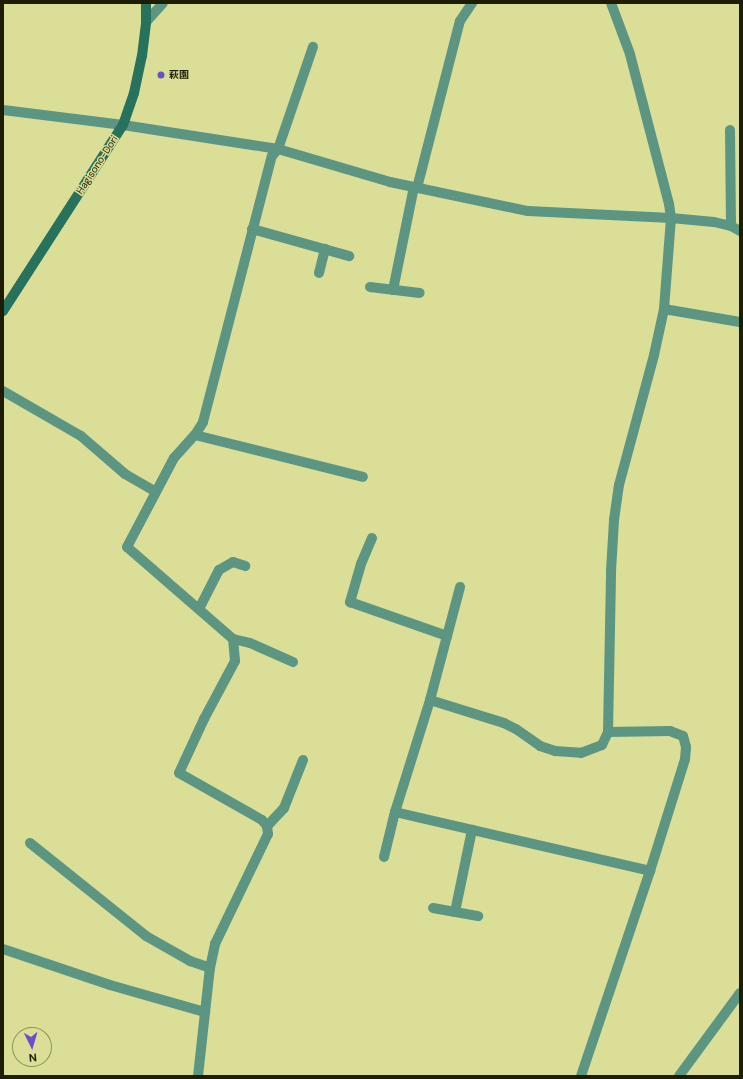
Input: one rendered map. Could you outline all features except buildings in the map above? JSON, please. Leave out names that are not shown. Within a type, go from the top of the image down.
[{"type":"street","name":"Hagisono-Dori","points":[[3,311],[123,125],[134,93],[142,56],[146,22],[146,3]]},
{"type":"street","points":[[146,22],[163,3]]},
{"type":"street","points":[[393,290],[416,187],[460,21],[472,3]]},
{"type":"street","points":[[430,700],[504,723],[516,728],[540,746],[555,751],[581,753],[602,746],[608,732],[611,571],[614,520],[619,485],[654,356],[664,309],[671,218],[669,204],[630,54],[611,3]]},
{"type":"street","points":[[293,662],[250,643],[233,639],[127,547],[155,491],[174,458],[195,435],[203,422],[252,228],[272,156],[278,149],[313,47]]},
{"type":"street","points":[[3,110],[123,125],[278,149],[390,182],[528,211],[671,218],[714,222],[731,226],[740,231]]},
{"type":"street","points":[[730,130],[731,226]]},
{"type":"street","points":[[252,228],[349,256]]},
{"type":"street","points":[[319,273],[325,249]]},
{"type":"street","points":[[370,287],[420,293]]},
{"type":"street","points":[[664,309],[740,322]]},
{"type":"street","points":[[3,391],[81,436],[125,474],[155,491]]},
{"type":"street","points":[[195,435],[363,477]]},
{"type":"street","points":[[372,538],[361,564],[350,602],[447,636]]},
{"type":"street","points":[[199,609],[219,570],[233,562],[245,566]]},
{"type":"street","points":[[384,857],[395,812],[430,700],[460,587]]},
{"type":"street","points":[[198,1076],[210,968],[215,944],[268,834],[267,826],[262,820],[179,773],[204,719],[235,661],[233,639]]},
{"type":"street","points":[[581,1076],[650,871],[685,759],[686,747],[683,736],[670,731],[608,732]]},
{"type":"street","points":[[267,826],[284,808],[303,760]]},
{"type":"street","points":[[395,812],[650,871]]},
{"type":"street","points":[[455,912],[472,830]]},
{"type":"street","points":[[30,843],[146,936],[190,960],[210,968]]},
{"type":"street","points":[[433,908],[478,916]]},
{"type":"street","points":[[3,949],[110,986],[205,1012]]},
{"type":"street","points":[[679,1076],[740,993]]},
{"type":"place","name":"萩園","points":[[161,75]]}]
